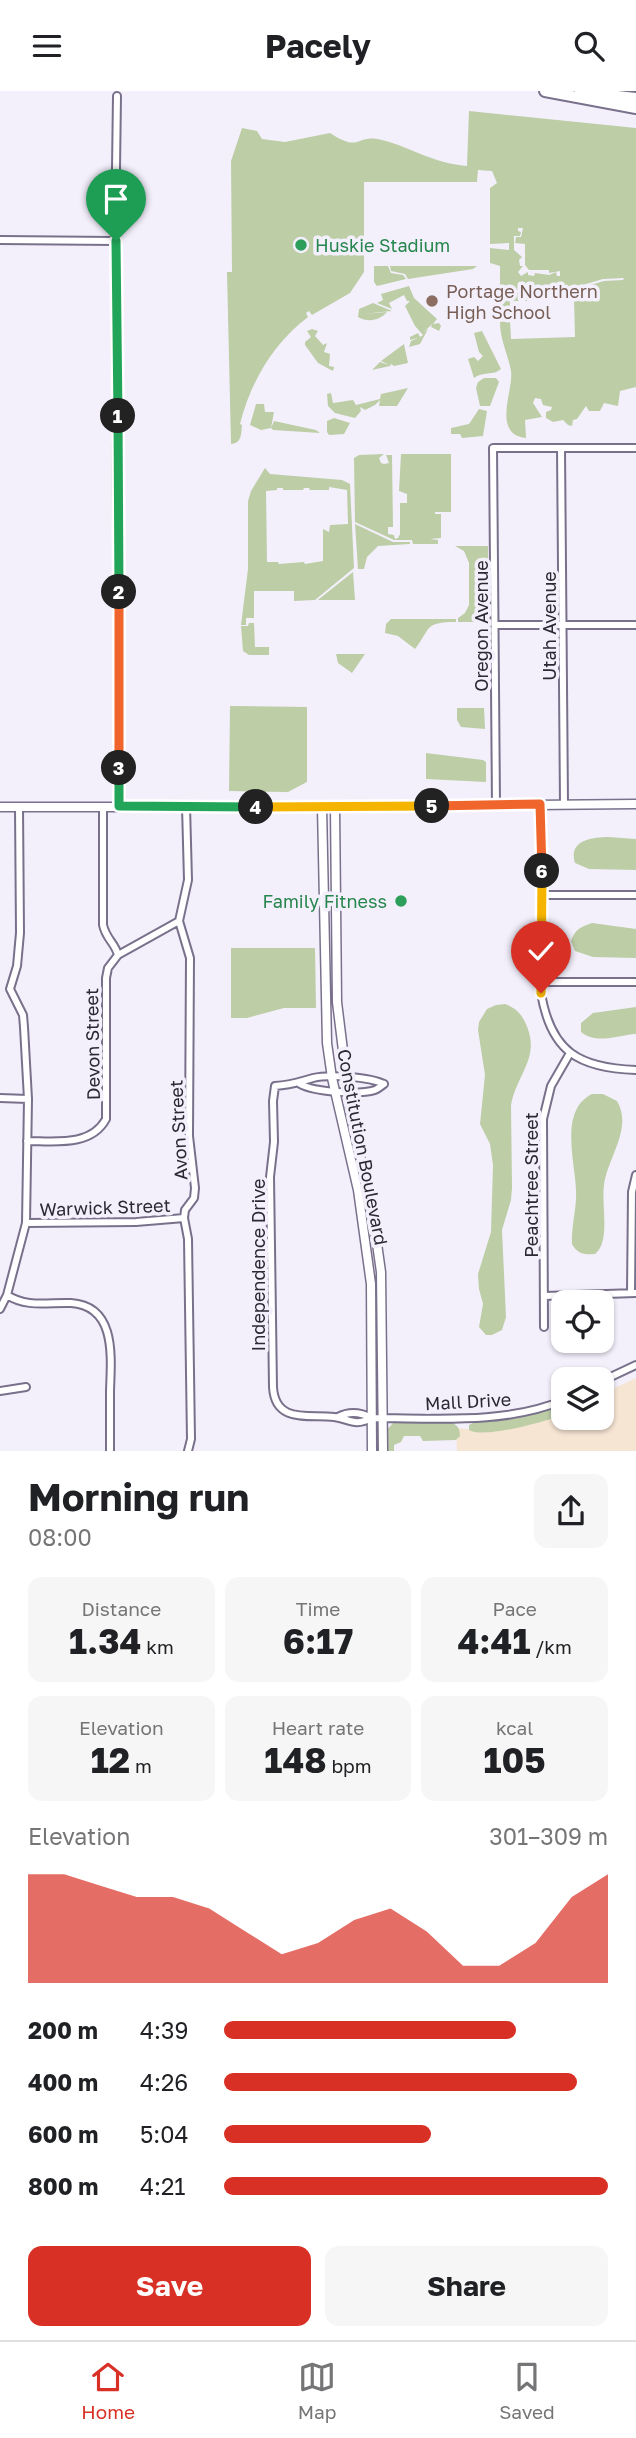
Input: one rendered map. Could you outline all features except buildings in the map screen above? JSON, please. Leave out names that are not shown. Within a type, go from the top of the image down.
[{"type":"highway","points":[[545,91],[636,108]]},
{"type":"highway","points":[[570,91],[636,97]]},
{"type":"street","points":[[117,96],[119,806]]},
{"type":"street","points":[[0,240],[116,241]]},
{"type":"street","name":"Oregon Avenue","points":[[496,805],[493,448],[561,448]]},
{"type":"street","points":[[561,448],[636,448]]},
{"type":"street","name":"Utah Avenue","points":[[561,448],[564,804]]},
{"type":"street","points":[[495,625],[636,625]]},
{"type":"street","points":[[540,804],[541,993],[547,1018],[561,1045],[570,1053],[593,1066],[636,1070]]},
{"type":"street","points":[[0,807],[636,804]]},
{"type":"street","name":"Avon Street","points":[[186,806],[188,880],[179,921],[190,958],[189,1136],[195,1188],[194,1198],[185,1210],[184,1218],[188,1239],[191,1439],[188,1451]]},
{"type":"street","points":[[10,989],[17,966],[20,933],[19,807]]},
{"type":"street","points":[[103,807],[103,925],[107,940],[118,955],[179,921]]},
{"type":"street","name":"Constitution Boulevard","points":[[322,807],[327,1043],[332,1078],[358,1190],[371,1284],[372,1451]]},
{"type":"street","name":"Constitution Boulevard","points":[[335,807],[337,1002],[348,1091],[371,1201],[381,1272],[383,1451]]},
{"type":"street","points":[[542,895],[636,895]]},
{"type":"street","name":"Devon Street","points":[[27,1142],[83,1139],[97,1130],[106,1119],[106,978],[108,968],[118,955]]},
{"type":"street","points":[[541,982],[636,982]]},
{"type":"street","points":[[0,985],[10,989],[23,1015],[27,1099],[26,1223],[7,1295],[0,1309]]},
{"type":"street","name":"Peachtree Street","points":[[544,1327],[543,1119],[551,1086],[570,1053]]},
{"type":"street","name":"Independence Drive","points":[[348,1091],[374,1090],[384,1084],[374,1079],[314,1078],[300,1084],[275,1086],[272,1101],[274,1142],[270,1177],[273,1395],[276,1403],[290,1414],[338,1417],[345,1422],[363,1422],[372,1418]]},
{"type":"street","points":[[300,1084],[316,1091],[348,1091]]},
{"type":"street","points":[[0,1098],[27,1099]]},
{"type":"street","points":[[545,1296],[633,1293],[632,1192],[636,1175]]},
{"type":"street","name":"Warwick Street","points":[[26,1223],[136,1222],[184,1218]]},
{"type":"street","points":[[7,1295],[31,1304],[81,1304],[102,1320],[111,1344],[110,1451]]},
{"type":"street","points":[[614,1375],[636,1365]]},
{"type":"street","points":[[0,1391],[26,1387]]},
{"type":"street","name":"Mall Drive","points":[[372,1418],[503,1417],[551,1404]]},
{"type":"shaded area","points":[[636,1378],[636,1451],[457,1451],[456,1428],[482,1430],[551,1415],[551,1430],[614,1430],[614,1388]]},
{"type":"green space","points":[[469,111],[636,128],[636,387],[620,391],[618,406],[604,403],[600,411],[589,411],[586,406],[577,419],[573,420],[572,426],[563,420],[553,422],[546,418],[546,412],[552,407],[543,405],[541,399],[535,398],[533,403],[542,417],[525,420],[526,438],[515,435],[509,429],[507,420],[511,371],[500,322],[510,321],[511,339],[575,337],[574,299],[554,300],[553,295],[544,295],[543,292],[570,291],[624,278],[603,279],[569,289],[500,290],[500,266],[490,263],[490,248],[509,250],[509,243],[490,244],[490,188],[497,183],[492,171],[478,170],[477,182],[364,182],[364,272],[350,293],[312,315],[309,311],[306,313],[308,317],[274,351],[250,393],[240,424],[240,437],[237,442],[231,444],[227,272],[232,272],[231,161],[242,128],[257,131],[262,139],[285,142],[330,133],[353,143],[367,139],[382,140],[433,159],[467,166]],"holes":[[[518,228],[523,228],[521,237],[516,237],[515,243],[525,244],[525,265],[529,270],[549,270],[549,273],[560,271],[560,276],[557,276],[556,272],[549,275],[535,273],[534,276],[528,275],[528,272],[521,276],[518,272],[523,266],[520,266],[519,260],[522,257],[514,250],[514,236],[520,236]]]},
{"type":"green space","points":[[374,266],[388,266],[391,273],[403,275],[406,279],[377,286],[374,282]]},
{"type":"green space","points":[[390,266],[477,266],[473,269],[408,279],[405,274],[391,271]]},
{"type":"green space","points":[[409,286],[414,298],[437,319],[433,324],[439,323],[441,326],[439,331],[431,327],[432,324],[423,333],[428,329],[420,344],[409,347],[411,341],[418,338],[410,340],[410,337],[418,333],[420,337],[423,335],[405,306],[410,301],[407,301],[404,295],[389,303],[392,309],[377,303],[383,300],[381,294]]},
{"type":"green space","points":[[500,292],[539,292],[539,295],[531,295],[531,301],[510,301],[510,318],[500,319]]},
{"type":"green space","points":[[373,303],[392,311],[362,314],[387,312],[374,320],[358,317],[359,309]]},
{"type":"green space","points":[[307,331],[318,331],[315,336],[323,345],[327,343],[324,352],[330,354],[329,366],[334,367],[333,371],[318,363],[305,345],[311,337]]},
{"type":"green space","points":[[482,331],[501,369],[474,378],[468,359],[474,357],[478,361],[483,356],[479,352],[474,333]]},
{"type":"green space","points":[[404,344],[408,363],[394,366],[391,364],[390,366],[372,370],[380,362],[389,365],[381,361]]},
{"type":"green space","points":[[484,378],[496,378],[499,382],[490,406],[480,406],[476,388],[478,382]]},
{"type":"green space","points":[[408,388],[397,406],[379,406],[380,400],[365,410],[360,407],[361,411],[355,418],[335,413],[328,406],[327,394],[331,393],[333,403],[353,400],[356,405],[380,399],[381,394]]},
{"type":"green space","points":[[256,404],[264,404],[265,412],[274,412],[271,428],[261,430],[250,425]]},
{"type":"green space","points":[[479,409],[487,411],[483,436],[462,438],[460,434],[451,434],[451,428],[469,424]]},
{"type":"green space","points":[[334,418],[350,423],[344,434],[329,435],[327,432],[327,421]]},
{"type":"green space","points":[[274,421],[320,433],[273,430],[271,428]]},
{"type":"green space","points":[[384,454],[379,458],[384,464],[389,463],[386,455],[392,455],[393,527],[388,527],[388,534],[394,535],[395,539],[400,534],[400,503],[407,503],[407,494],[399,491],[401,454],[451,454],[451,512],[435,512],[441,514],[441,538],[430,539],[438,540],[438,544],[413,544],[412,540],[394,540],[355,522],[354,458],[359,455]]},
{"type":"green space","points":[[265,468],[270,474],[342,480],[350,484],[354,568],[315,600],[294,601],[294,591],[254,591],[254,618],[246,618],[246,625],[241,625],[248,569],[248,501]],"holes":[[[329,487],[347,490],[348,524],[330,525],[329,532],[323,529],[323,561],[305,564],[267,562],[266,491],[277,488],[329,490]]]},
{"type":"green space","points":[[355,524],[393,542],[410,544],[378,546],[367,557],[364,569],[358,569]]},
{"type":"green space","points":[[455,546],[488,546],[488,615],[479,619],[479,622],[458,622],[458,618],[465,613],[469,605],[469,563],[464,551]]},
{"type":"green space","points":[[353,572],[355,600],[318,600],[319,599]]},
{"type":"green space","points":[[391,619],[456,619],[456,622],[433,625],[415,649],[398,636],[385,633],[386,624]]},
{"type":"green space","points":[[249,623],[254,623],[255,647],[269,647],[269,655],[249,655],[243,651],[241,626],[248,626]]},
{"type":"green space","points":[[336,654],[365,654],[352,673],[338,663]]},
{"type":"green space","points":[[230,706],[307,707],[307,782],[288,792],[229,791]]},
{"type":"green space","points":[[457,708],[484,708],[485,729],[461,727],[457,720]]},
{"type":"green space","points":[[426,753],[483,760],[486,762],[486,782],[426,779]]},
{"type":"green space","points":[[588,839],[636,839],[636,870],[589,869],[575,863],[575,850],[578,845]]},
{"type":"green space","points":[[592,923],[636,929],[636,958],[593,957],[575,951],[571,941],[574,934]]},
{"type":"green space","points":[[231,948],[315,948],[316,1008],[284,1008],[247,1018],[231,1018]]},
{"type":"green space","points":[[505,1004],[517,1011],[523,1019],[530,1034],[531,1045],[527,1065],[511,1105],[512,1188],[502,1230],[506,1317],[502,1330],[486,1335],[479,1327],[483,1304],[478,1274],[491,1232],[493,1165],[490,1144],[480,1124],[485,1075],[478,1030],[479,1022],[487,1009]]},
{"type":"green space","points":[[636,1007],[636,1034],[601,1039],[581,1032],[581,1023],[593,1013]]},
{"type":"green space","points":[[592,1094],[603,1094],[617,1101],[622,1122],[604,1185],[603,1241],[595,1254],[588,1254],[579,1252],[572,1244],[576,1197],[571,1137],[575,1112]]},
{"type":"green space","points":[[551,1408],[551,1419],[500,1431],[469,1430],[469,1425],[473,1423],[517,1418]]},
{"type":"green space","points":[[449,1422],[459,1429],[460,1436],[456,1440],[423,1441],[420,1436],[404,1436],[401,1442],[394,1445],[394,1451],[386,1451],[386,1431],[393,1423]]},
{"type":"place","name":"Huskie Stadium","points":[[301,245]]},
{"type":"place","name":"Portage Northern High School","points":[[432,301]]},
{"type":"place","name":"Family Fitness","points":[[401,901]]},
{"type":"route","points":[[116,241],[119,806],[540,804],[541,993]]}]
